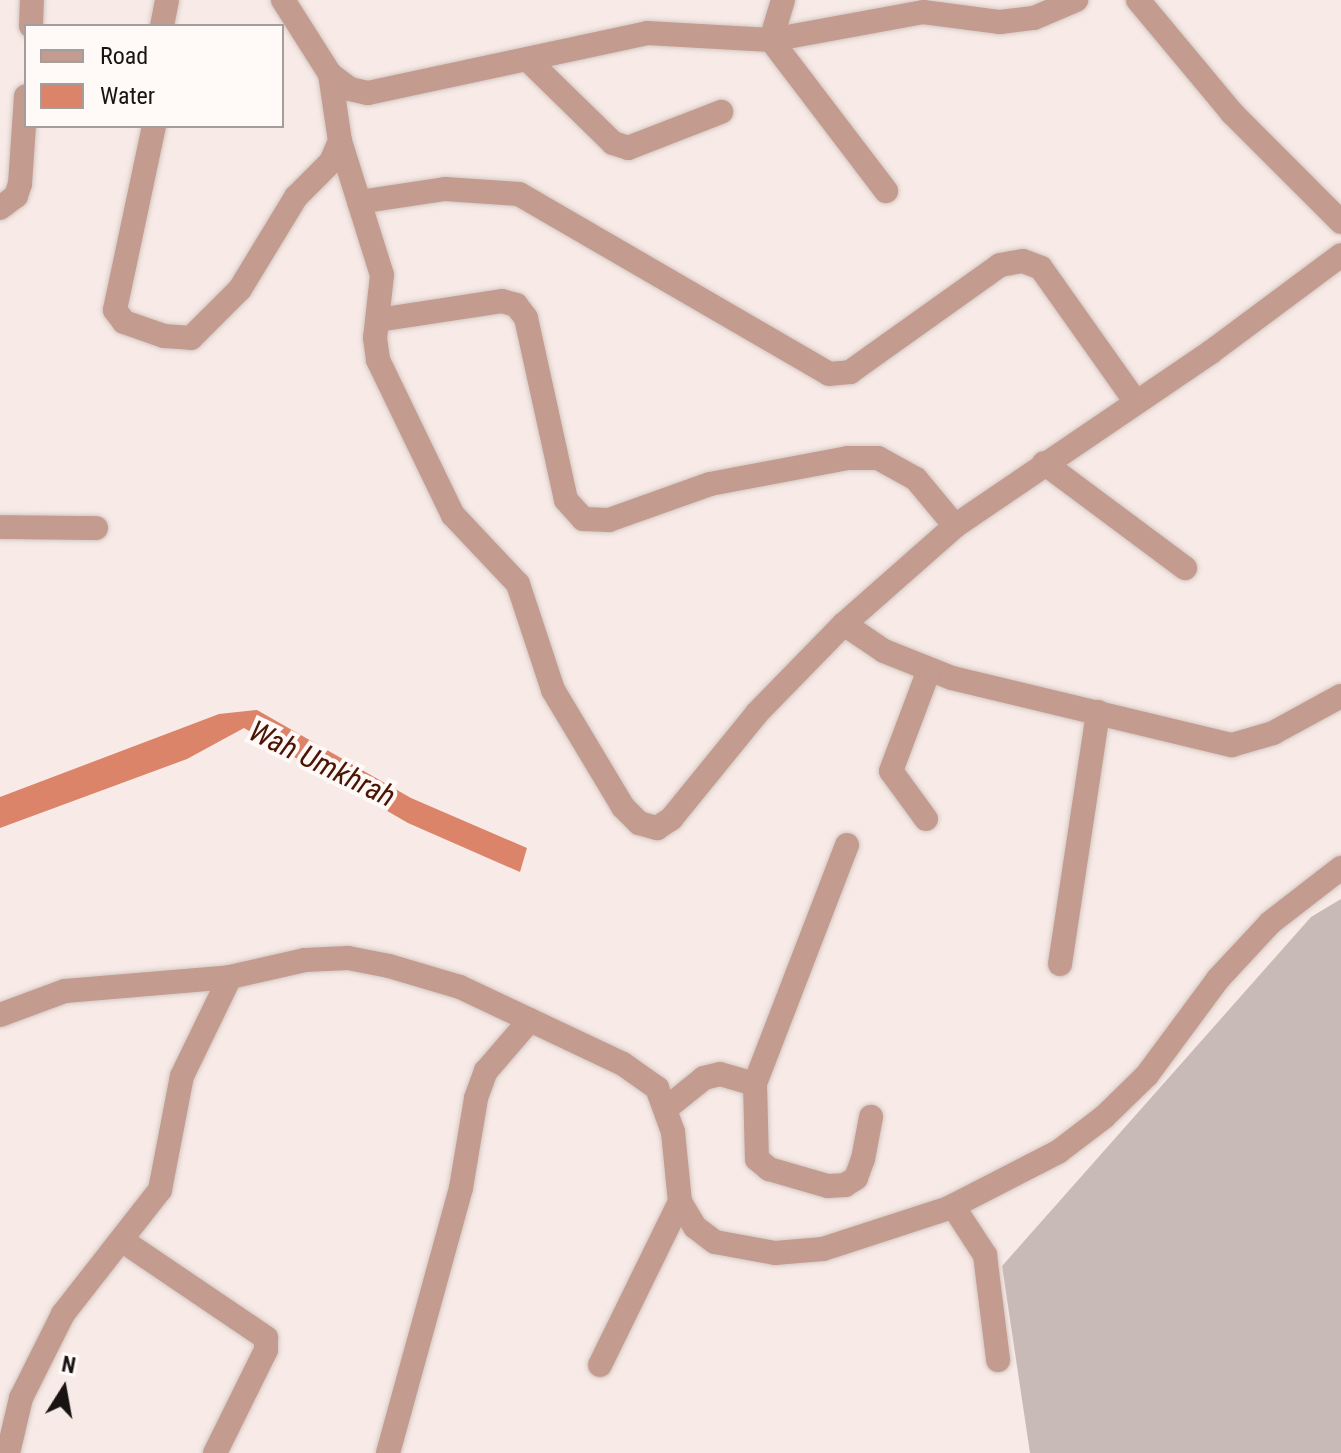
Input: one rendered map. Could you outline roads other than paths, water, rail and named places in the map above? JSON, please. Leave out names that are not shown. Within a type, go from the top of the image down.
[{"type":"street","points":[[31,24],[32,0]]},
{"type":"street","points":[[162,24],[167,0]]},
{"type":"street","points":[[283,0],[330,74],[350,89],[368,93],[647,33],[771,40],[924,6],[1000,22],[1034,18],[1076,0]]},
{"type":"street","points":[[771,40],[783,0]]},
{"type":"street","points":[[1138,0],[1232,113],[1341,222]]},
{"type":"street","points":[[771,40],[886,191]]},
{"type":"street","points":[[528,60],[613,143],[628,148],[721,112]]},
{"type":"street","points":[[330,74],[340,141],[382,275],[378,360],[436,484],[472,539],[518,584],[553,690],[623,807],[639,823],[657,828],[671,819],[757,713],[844,624],[955,526],[1136,402],[1341,255]]},
{"type":"street","points":[[0,208],[16,196],[20,184],[24,125]]},
{"type":"street","points":[[154,128],[114,299],[124,322],[180,340],[191,338],[240,289],[296,197],[331,162],[340,141]]},
{"type":"street","points":[[359,202],[445,189],[519,194],[829,374],[850,372],[1000,265],[1023,261],[1041,268],[1136,402]]},
{"type":"street","points":[[378,320],[502,301],[516,305],[526,318],[566,500],[583,519],[609,520],[710,484],[847,458],[878,458],[916,479],[955,526]]},
{"type":"street","points":[[1044,463],[1185,568]]},
{"type":"street","points":[[0,527],[96,528]]},
{"type":"street","points":[[844,624],[884,651],[929,670],[1232,745],[1273,733],[1341,696]]},
{"type":"street","points":[[926,819],[891,771],[929,670]]},
{"type":"street","points":[[1060,964],[1098,712]]},
{"type":"street","points":[[847,845],[755,1084],[757,1159],[769,1169],[828,1186],[856,1178],[871,1117]]},
{"type":"street","points":[[0,1015],[65,991],[230,977],[305,960],[348,958],[460,987],[623,1064],[657,1088],[668,1107],[680,1202],[695,1227],[715,1242],[775,1253],[861,1240],[953,1206],[1058,1152],[1104,1117],[1147,1075],[1228,968],[1270,923],[1341,868]]},
{"type":"street","points":[[8,1453],[21,1398],[63,1314],[160,1190],[182,1076],[230,977]]},
{"type":"street","points":[[388,1453],[461,1188],[476,1098],[486,1071],[530,1020]]},
{"type":"street","points":[[668,1107],[704,1078],[720,1074],[755,1084]]},
{"type":"street","points":[[600,1365],[680,1202]]},
{"type":"street","points":[[953,1206],[985,1255],[998,1360]]},
{"type":"street","points":[[123,1241],[266,1338],[266,1350],[215,1453]]},
{"type":"water","name":"Wah Umkhrah","points":[[257,710],[411,798],[527,848],[520,872],[408,823],[244,728],[187,759],[0,828],[0,797],[219,714]]}]
